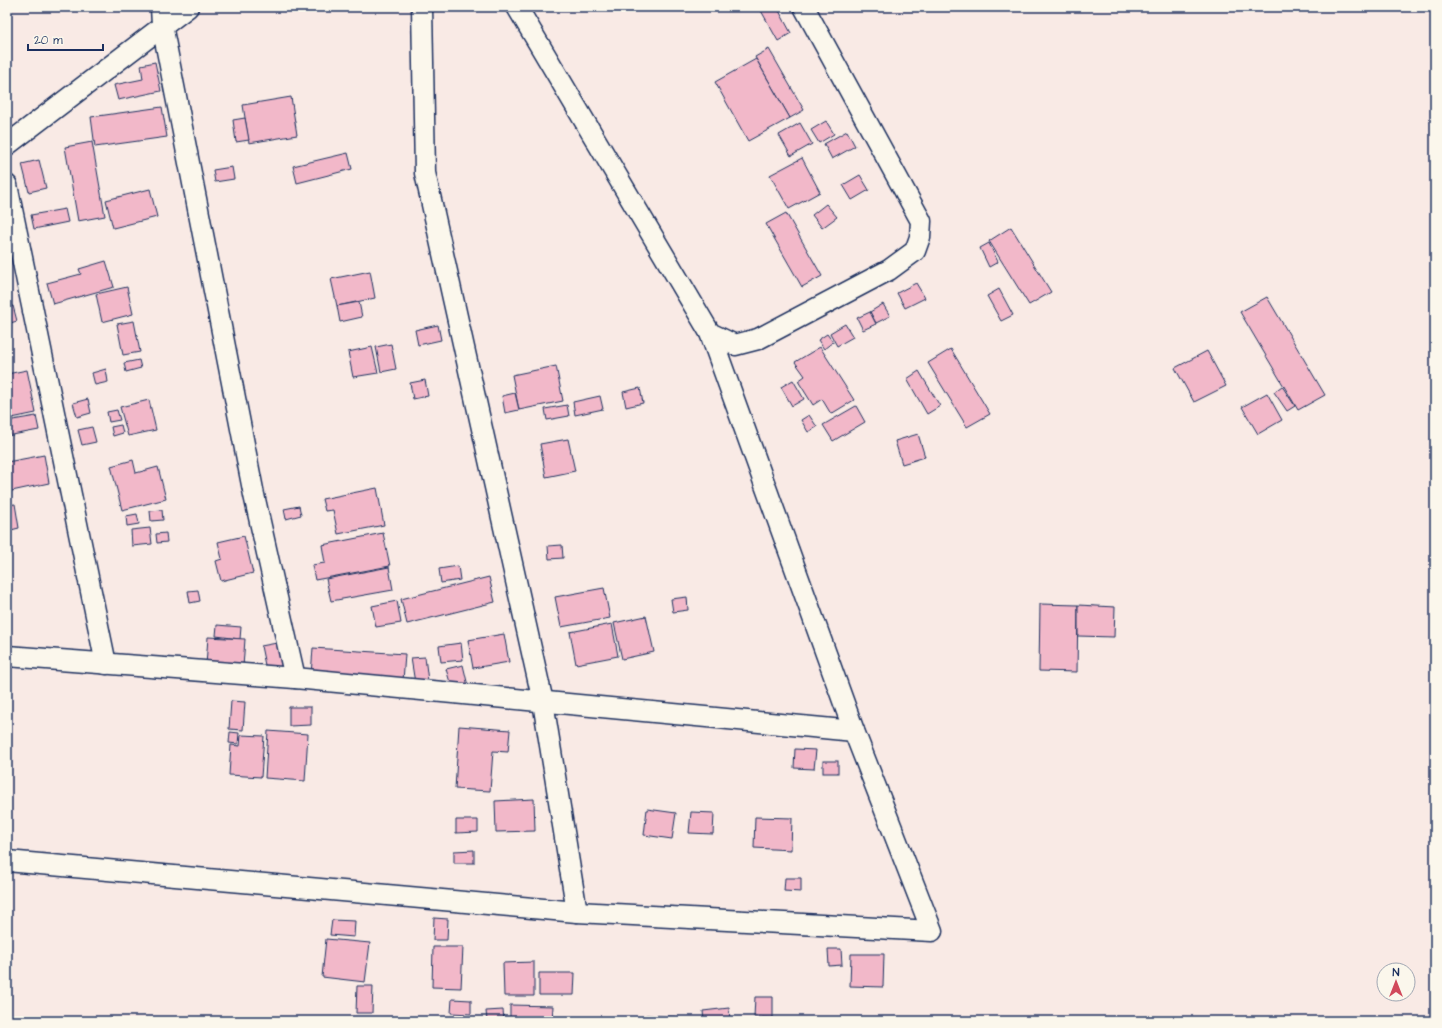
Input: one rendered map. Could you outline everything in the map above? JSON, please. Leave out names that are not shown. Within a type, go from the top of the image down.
[{"type":"street","points":[[7,145],[162,16],[188,7]]},
{"type":"street","points":[[422,7],[425,173],[543,702],[577,912]]},
{"type":"street","points":[[7,861],[577,912],[932,931],[854,731],[710,332],[517,7]]},
{"type":"street","points":[[710,332],[735,345],[758,339],[889,270],[915,251],[920,237],[921,221],[804,7]]},
{"type":"street","points":[[162,16],[253,487],[295,678]]},
{"type":"street","points":[[7,185],[106,664]]},
{"type":"street","points":[[7,656],[295,678],[854,731]]},
{"type":"building","points":[[759,7],[777,7],[791,33],[778,41]]},
{"type":"building","points":[[769,49],[804,110],[790,118],[755,57]]},
{"type":"building","points":[[756,59],[790,118],[748,141],[715,82]]},
{"type":"building","points":[[155,62],[161,91],[118,100],[114,85],[143,79],[141,65]]},
{"type":"building","points":[[291,97],[297,135],[249,143],[243,105]]},
{"type":"building","points":[[162,107],[167,137],[95,147],[91,117]]},
{"type":"building","points":[[245,118],[249,140],[236,142],[233,120]]},
{"type":"building","points":[[826,121],[834,134],[819,143],[811,130]]},
{"type":"building","points":[[800,123],[812,144],[791,156],[779,135]]},
{"type":"building","points":[[847,131],[855,146],[832,159],[824,144]]},
{"type":"building","points":[[92,142],[105,216],[78,221],[65,147]]},
{"type":"building","points":[[348,153],[352,169],[297,183],[293,166]]},
{"type":"building","points":[[802,158],[820,192],[789,209],[770,175]]},
{"type":"building","points":[[39,160],[46,188],[29,192],[22,164]]},
{"type":"building","points":[[232,167],[234,179],[215,182],[213,170]]},
{"type":"building","points":[[860,175],[869,190],[852,200],[843,185]]},
{"type":"building","points":[[150,189],[157,217],[113,228],[106,200]]},
{"type":"building","points":[[826,204],[837,217],[822,228],[812,215]]},
{"type":"building","points":[[65,209],[68,222],[34,229],[31,215]]},
{"type":"building","points":[[786,213],[822,276],[802,287],[766,224]]},
{"type":"building","points":[[1011,227],[1051,292],[1029,305],[989,241]]},
{"type":"building","points":[[989,243],[998,262],[989,267],[980,248]]},
{"type":"building","points":[[106,261],[114,287],[53,304],[47,283],[81,274],[79,269]]},
{"type":"building","points":[[370,271],[375,298],[337,306],[331,279]]},
{"type":"building","points":[[916,283],[925,298],[905,308],[897,293]]},
{"type":"building","points":[[127,287],[133,314],[102,322],[96,294]]},
{"type":"building","points":[[999,289],[1013,315],[1001,321],[987,296]]},
{"type":"building","points":[[1267,297],[1325,395],[1298,410],[1240,312]]},
{"type":"building","points":[[359,302],[362,317],[340,322],[337,306]]},
{"type":"building","points":[[883,304],[890,316],[876,323],[870,312]]},
{"type":"building","points":[[13,306],[17,321],[7,324],[7,307]]},
{"type":"building","points":[[870,312],[876,324],[863,330],[857,318]]},
{"type":"building","points":[[134,321],[140,352],[123,355],[117,324]]},
{"type":"building","points":[[845,324],[853,337],[837,346],[830,333]]},
{"type":"building","points":[[438,325],[441,340],[418,345],[415,330]]},
{"type":"building","points":[[827,334],[833,342],[824,349],[818,340]]},
{"type":"building","points":[[391,344],[396,369],[381,372],[376,347]]},
{"type":"building","points":[[372,347],[378,373],[353,377],[348,352]]},
{"type":"building","points":[[820,347],[854,400],[831,414],[822,399],[813,405],[798,381],[805,376],[795,362]]},
{"type":"building","points":[[951,349],[990,414],[967,427],[928,363]]},
{"type":"building","points":[[1207,351],[1226,386],[1194,402],[1175,368]]},
{"type":"building","points":[[139,360],[141,368],[126,372],[124,363]]},
{"type":"building","points":[[556,366],[563,401],[519,410],[512,375]]},
{"type":"building","points":[[106,369],[108,382],[95,385],[92,373]]},
{"type":"building","points":[[27,370],[36,413],[7,419],[7,374]]},
{"type":"building","points":[[919,371],[940,406],[927,414],[907,379]]},
{"type":"building","points":[[425,380],[428,396],[413,399],[410,383]]},
{"type":"building","points":[[793,380],[804,399],[792,406],[781,387]]},
{"type":"building","points":[[1282,386],[1295,406],[1287,411],[1274,392]]},
{"type":"building","points":[[640,388],[643,403],[626,407],[623,392]]},
{"type":"building","points":[[515,393],[519,410],[505,413],[502,396]]},
{"type":"building","points":[[1267,393],[1282,420],[1258,434],[1242,407]]},
{"type":"building","points":[[600,396],[603,409],[575,415],[573,402]]},
{"type":"building","points":[[88,399],[91,413],[77,417],[73,403]]},
{"type":"building","points":[[149,400],[156,430],[128,436],[120,407]]},
{"type":"building","points":[[567,405],[569,416],[547,420],[545,409]]},
{"type":"building","points":[[856,406],[865,422],[833,441],[823,425]]},
{"type":"building","points":[[117,410],[120,420],[109,422],[107,412]]},
{"type":"building","points":[[809,415],[817,427],[808,432],[801,420]]},
{"type":"building","points":[[36,416],[39,430],[7,436],[7,421]]},
{"type":"building","points":[[121,425],[123,433],[113,436],[111,427]]},
{"type":"building","points":[[92,427],[96,442],[82,445],[78,430]]},
{"type":"building","points":[[918,434],[925,457],[902,464],[895,441]]},
{"type":"building","points":[[568,439],[575,471],[546,477],[540,444]]},
{"type":"building","points":[[44,455],[49,483],[7,492],[7,462]]},
{"type":"building","points":[[133,460],[136,473],[158,467],[166,499],[122,510],[111,466]]},
{"type":"building","points":[[377,488],[384,525],[338,534],[333,510],[325,511],[322,499]]},
{"type":"building","points":[[15,504],[19,528],[7,531],[7,505]]},
{"type":"building","points":[[299,506],[301,515],[286,519],[284,509]]},
{"type":"building","points":[[162,510],[163,520],[151,521],[150,511]]},
{"type":"building","points":[[137,514],[139,524],[127,526],[126,516]]},
{"type":"building","points":[[150,528],[152,544],[132,546],[131,530]]},
{"type":"building","points":[[166,533],[167,542],[157,543],[156,534]]},
{"type":"building","points":[[383,533],[390,566],[315,580],[312,565],[325,563],[322,545]]},
{"type":"building","points":[[244,536],[253,573],[221,581],[216,561],[222,559],[218,542]]},
{"type":"building","points":[[562,545],[563,558],[549,559],[548,546]]},
{"type":"building","points":[[458,566],[460,580],[441,583],[439,569]]},
{"type":"building","points":[[389,567],[393,590],[331,601],[326,579]]},
{"type":"building","points":[[489,577],[495,602],[407,624],[401,599]]},
{"type":"building","points":[[604,588],[610,618],[561,627],[555,597]]},
{"type":"building","points":[[198,590],[200,601],[190,603],[188,591]]},
{"type":"building","points":[[687,597],[688,610],[673,612],[671,599]]},
{"type":"building","points":[[397,601],[401,623],[376,627],[372,606]]},
{"type":"building","points":[[1040,604],[1078,605],[1077,672],[1039,671]]},
{"type":"building","points":[[1078,605],[1115,607],[1114,637],[1078,636]]},
{"type":"building","points":[[646,616],[654,652],[622,659],[614,623]]},
{"type":"building","points":[[612,624],[618,656],[576,664],[570,632]]},
{"type":"building","points":[[217,625],[241,627],[240,639],[216,636]]},
{"type":"building","points":[[504,634],[509,662],[473,668],[468,640]]},
{"type":"building","points":[[208,637],[245,639],[243,667],[206,665]]},
{"type":"building","points":[[277,643],[282,667],[266,670],[261,646]]},
{"type":"building","points":[[461,643],[463,660],[441,662],[439,646]]},
{"type":"building","points":[[313,648],[405,654],[403,681],[311,675]]},
{"type":"building","points":[[425,657],[428,681],[415,683],[411,658]]},
{"type":"building","points":[[463,665],[468,686],[452,689],[446,669]]},
{"type":"building","points":[[231,701],[245,702],[243,730],[229,729]]},
{"type":"building","points":[[289,707],[311,707],[311,725],[289,726]]},
{"type":"building","points":[[459,726],[510,730],[508,752],[493,751],[490,791],[455,789]]},
{"type":"building","points":[[268,731],[308,734],[305,781],[265,778]]},
{"type":"building","points":[[230,732],[239,733],[238,744],[229,743]]},
{"type":"building","points":[[241,735],[264,736],[261,777],[229,775],[231,745],[240,746]]},
{"type":"building","points":[[795,749],[816,750],[814,769],[794,768]]},
{"type":"building","points":[[823,761],[838,761],[838,773],[823,773]]},
{"type":"building","points":[[534,799],[535,831],[496,832],[495,801]]},
{"type":"building","points":[[647,809],[676,813],[672,839],[644,835]]},
{"type":"building","points":[[691,812],[714,813],[713,834],[689,833]]},
{"type":"building","points":[[755,817],[792,818],[791,850],[754,848]]},
{"type":"building","points":[[456,820],[478,820],[478,832],[456,833]]},
{"type":"building","points":[[474,850],[474,863],[454,863],[454,851]]},
{"type":"building","points":[[785,878],[801,878],[801,892],[784,891]]},
{"type":"building","points":[[434,918],[448,919],[447,940],[433,940]]},
{"type":"building","points":[[332,920],[355,921],[354,937],[330,935]]},
{"type":"building","points":[[326,939],[370,943],[365,982],[322,977]]},
{"type":"building","points":[[433,947],[463,947],[461,988],[432,987]]},
{"type":"building","points":[[828,949],[841,949],[842,965],[829,966]]},
{"type":"building","points":[[851,954],[884,954],[883,987],[850,986]]},
{"type":"building","points":[[534,962],[534,996],[504,996],[503,963]]},
{"type":"building","points":[[539,973],[575,973],[574,995],[539,995]]},
{"type":"building","points":[[357,986],[373,986],[372,1013],[356,1013]]},
{"type":"building","points":[[755,997],[773,997],[773,1018],[754,1017]]},
{"type":"building","points":[[452,999],[471,1000],[471,1014],[451,1013]]},
{"type":"building","points":[[510,1005],[553,1006],[552,1021],[510,1021]]},
{"type":"building","points":[[729,1008],[730,1021],[704,1021],[703,1011]]},
{"type":"building","points":[[503,1010],[504,1021],[487,1021],[486,1011]]},
{"type":"building","points":[[646,1015],[676,1017],[676,1021],[646,1021]]}]
